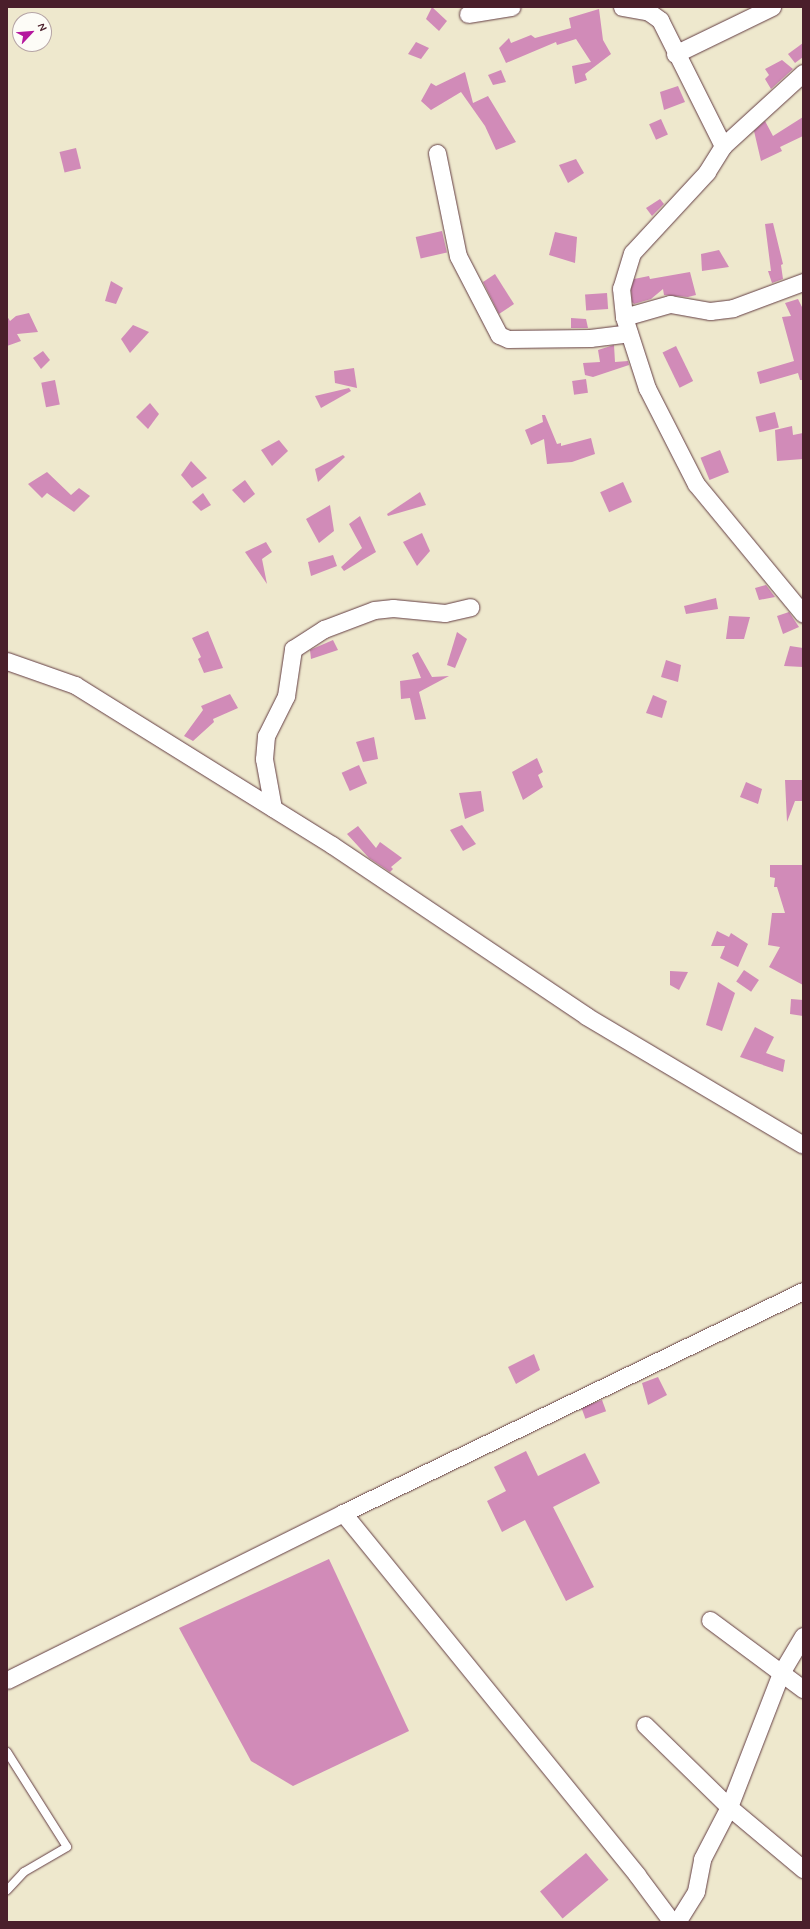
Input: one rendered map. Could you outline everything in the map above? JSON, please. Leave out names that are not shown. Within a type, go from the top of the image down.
[{"type":"street","points":[[468,14],[511,7]]},
{"type":"street","points":[[622,7],[655,15],[723,146]]},
{"type":"street","points":[[675,54],[772,7]]},
{"type":"street","points":[[803,73],[723,146],[707,172],[632,253],[621,288],[627,325],[647,388],[696,484],[803,614]]},
{"type":"street","points":[[437,153],[458,256],[498,335],[508,339],[590,338],[627,325],[670,304],[710,311],[733,308],[803,282]]},
{"type":"street","points":[[272,808],[264,759],[266,736],[286,696],[293,649],[324,629],[374,610],[393,608],[445,613],[470,607]]},
{"type":"street","points":[[7,661],[75,685],[332,844],[586,1016],[803,1145]]},
{"type":"street","points":[[7,1680],[343,1513],[803,1291]]},
{"type":"street","points":[[343,1513],[637,1875],[672,1922]]},
{"type":"street","points":[[710,1620],[803,1689]]},
{"type":"street","points":[[677,1922],[696,1891],[702,1859],[729,1807],[781,1673],[803,1636]]},
{"type":"street","points":[[645,1725],[729,1807],[803,1869]]},
{"type":"lane","points":[[7,1752],[67,1847],[24,1872],[7,1890]]},
{"type":"building","points":[[432,7],[447,21],[439,31],[426,19]]},
{"type":"building","points":[[599,9],[603,40],[611,54],[585,74],[587,80],[575,84],[572,66],[591,62],[576,39],[557,45],[556,42],[506,63],[499,48],[509,38],[511,43],[531,35],[535,38],[571,28],[569,18]]},
{"type":"building","points":[[416,42],[429,48],[421,59],[408,54]]},
{"type":"building","points":[[803,43],[803,57],[795,63],[788,54]]},
{"type":"building","points":[[782,60],[793,69],[771,89],[765,79],[769,75],[765,69]]},
{"type":"building","points":[[501,70],[506,82],[493,85],[488,75]]},
{"type":"building","points":[[465,72],[473,103],[488,96],[516,142],[496,150],[485,126],[461,92],[431,110],[421,101],[431,83],[436,86]]},
{"type":"building","points":[[678,86],[685,102],[664,110],[660,92]]},
{"type":"building","points":[[803,117],[803,136],[780,147],[782,151],[761,161],[754,131],[765,121],[773,136]]},
{"type":"building","points":[[661,119],[668,135],[656,140],[649,124]]},
{"type":"building","points":[[76,148],[81,168],[65,172],[60,152]]},
{"type":"building","points":[[576,159],[584,173],[568,183],[559,165]]},
{"type":"building","points":[[660,199],[664,204],[652,216],[646,208]]},
{"type":"building","points":[[773,223],[783,264],[781,265],[783,279],[772,283],[768,271],[771,271],[765,224]]},
{"type":"building","points":[[442,231],[447,252],[421,259],[416,237]]},
{"type":"building","points":[[555,232],[577,237],[575,263],[549,255]]},
{"type":"building","points":[[719,250],[729,267],[702,271],[701,254]]},
{"type":"building","points":[[690,272],[696,295],[688,297],[664,295],[663,289],[651,299],[634,304],[632,302],[631,289],[634,279],[649,276],[650,279]]},
{"type":"building","points":[[495,274],[514,304],[499,314],[483,282]]},
{"type":"building","points":[[111,281],[123,288],[116,304],[105,301]]},
{"type":"building","points":[[607,293],[608,309],[586,310],[585,295]]},
{"type":"building","points":[[798,299],[803,309],[803,380],[800,380],[798,373],[760,384],[757,372],[794,361],[782,317],[791,316],[785,303]]},
{"type":"building","points":[[29,313],[38,332],[17,334],[21,341],[7,346],[7,316],[10,321],[16,316]]},
{"type":"building","points":[[571,318],[586,319],[588,328],[571,328]]},
{"type":"building","points":[[133,325],[149,332],[130,353],[121,339]]},
{"type":"building","points":[[614,345],[615,362],[628,361],[629,365],[593,377],[585,375],[583,363],[600,362],[598,350]]},
{"type":"building","points":[[676,346],[693,381],[680,388],[663,353]]},
{"type":"building","points":[[43,351],[50,360],[41,369],[33,358]]},
{"type":"building","points":[[354,368],[357,388],[335,383],[334,371]]},
{"type":"building","points":[[586,379],[588,393],[574,395],[572,381]]},
{"type":"building","points":[[55,380],[60,405],[46,407],[41,383]]},
{"type":"building","points":[[349,388],[351,391],[321,408],[315,396]]},
{"type":"building","points":[[150,403],[159,414],[148,429],[136,417]]},
{"type":"building","points":[[775,412],[779,428],[759,432],[756,417]]},
{"type":"building","points":[[542,415],[545,415],[557,444],[561,443],[561,446],[591,438],[595,454],[572,462],[547,464],[544,439],[531,445],[525,430],[543,422]]},
{"type":"building","points":[[792,426],[793,435],[803,433],[803,459],[777,461],[775,430]]},
{"type":"building","points":[[279,440],[288,451],[272,466],[261,450]]},
{"type":"building","points":[[720,450],[729,472],[710,480],[701,458]]},
{"type":"building","points":[[343,455],[345,457],[318,482],[315,469]]},
{"type":"building","points":[[191,461],[207,478],[192,488],[181,475]]},
{"type":"building","points":[[47,472],[71,495],[79,488],[90,496],[74,512],[47,493],[42,498],[28,484]]},
{"type":"building","points":[[245,480],[255,494],[244,503],[232,490]]},
{"type":"building","points":[[623,482],[632,502],[609,512],[600,492]]},
{"type":"building","points":[[420,492],[426,505],[388,516],[387,514]]},
{"type":"building","points":[[203,493],[211,505],[201,511],[192,502]]},
{"type":"building","points":[[330,505],[334,531],[319,543],[306,519]]},
{"type":"building","points":[[360,516],[376,552],[344,571],[341,567],[362,548],[349,524]]},
{"type":"building","points":[[422,533],[430,551],[417,566],[403,542]]},
{"type":"building","points":[[266,542],[272,552],[262,559],[267,584],[245,552]]},
{"type":"building","points":[[333,555],[337,566],[311,576],[308,562]]},
{"type":"building","points":[[766,585],[775,597],[759,600],[755,588]]},
{"type":"building","points":[[716,598],[718,609],[686,614],[684,606]]},
{"type":"building","points":[[789,612],[799,627],[783,634],[777,616]]},
{"type":"building","points":[[729,616],[750,617],[744,639],[726,639]]},
{"type":"building","points":[[208,631],[223,668],[204,673],[198,659],[201,657],[192,638]]},
{"type":"building","points":[[457,632],[467,639],[455,668],[447,665]]},
{"type":"building","points":[[333,640],[338,650],[311,659],[310,650]]},
{"type":"building","points":[[790,646],[803,648],[803,667],[784,666]]},
{"type":"building","points":[[418,652],[432,677],[449,676],[419,692],[426,719],[415,720],[410,698],[401,699],[400,681],[421,678],[412,655]]},
{"type":"building","points":[[666,660],[681,665],[678,682],[661,677]]},
{"type":"building","points":[[230,694],[238,708],[213,719],[214,722],[193,741],[184,736],[203,710],[201,706]]},
{"type":"building","points":[[653,695],[667,701],[662,718],[646,713]]},
{"type":"building","points":[[374,737],[378,759],[363,762],[356,742]]},
{"type":"building","points":[[537,758],[543,772],[538,775],[543,787],[523,800],[512,772]]},
{"type":"building","points":[[359,765],[367,783],[350,791],[342,773]]},
{"type":"building","points":[[785,780],[802,780],[802,801],[795,801],[787,822]]},
{"type":"building","points":[[746,782],[762,789],[758,804],[740,797]]},
{"type":"building","points":[[481,791],[484,811],[465,819],[459,793]]},
{"type":"building","points":[[462,825],[476,844],[463,851],[450,830]]},
{"type":"building","points":[[358,826],[376,848],[380,842],[402,858],[391,867],[393,869],[390,872],[369,858],[347,834]]},
{"type":"building","points":[[770,865],[803,865],[803,985],[769,967],[780,947],[768,945],[772,913],[785,913],[777,887],[774,887],[775,878],[770,877]]},
{"type":"building","points":[[717,931],[729,937],[731,933],[748,944],[738,967],[720,958],[725,946],[711,946]]},
{"type":"building","points":[[744,970],[759,980],[751,992],[736,982]]},
{"type":"building","points":[[670,971],[688,972],[679,990],[670,985]]},
{"type":"building","points":[[718,982],[735,993],[722,1031],[706,1025]]},
{"type":"building","points":[[791,999],[803,1000],[803,1016],[790,1014]]},
{"type":"building","points":[[755,1027],[774,1037],[766,1053],[785,1060],[783,1072],[740,1057]]},
{"type":"building","points":[[534,1354],[540,1370],[516,1384],[508,1367]]},
{"type":"building","points":[[658,1377],[667,1395],[648,1405],[642,1383]]},
{"type":"building","points":[[602,1400],[606,1411],[585,1419],[581,1408]]},
{"type":"building","points":[[526,1451],[538,1476],[585,1453],[600,1483],[553,1507],[594,1587],[566,1601],[525,1520],[502,1532],[487,1501],[506,1491],[494,1467]]},
{"type":"building","points":[[329,1559],[409,1731],[293,1786],[251,1761],[179,1628]]},
{"type":"building","points":[[586,1853],[608,1880],[563,1918],[540,1892]]}]
